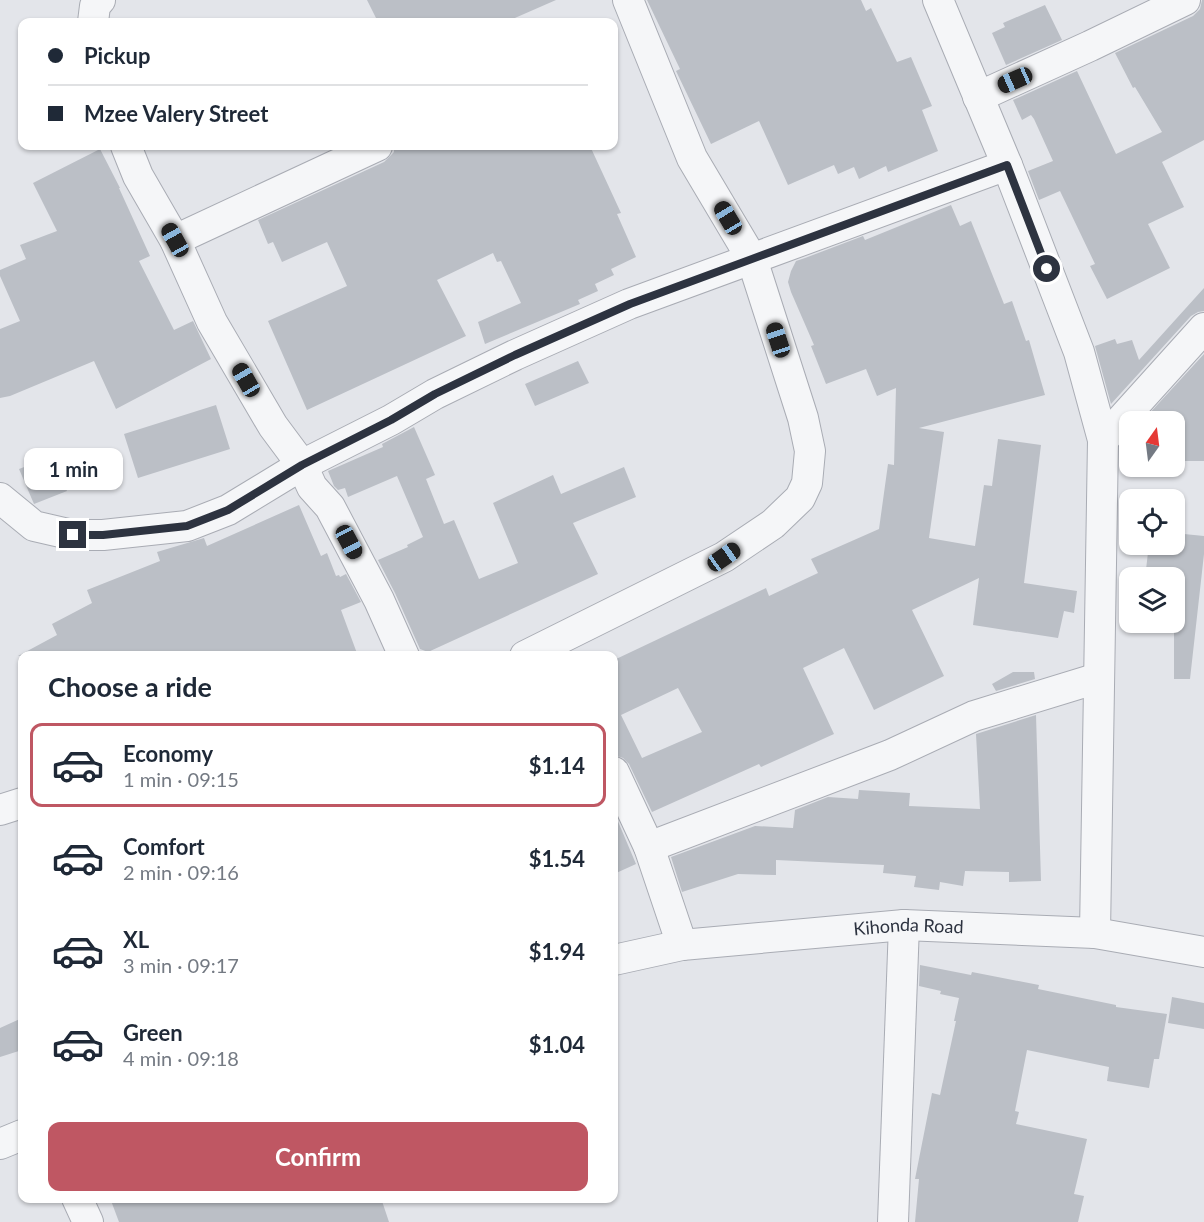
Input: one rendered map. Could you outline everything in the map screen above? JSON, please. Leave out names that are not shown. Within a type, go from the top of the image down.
[{"type":"street","points":[[94,18],[95,6],[100,0]]},
{"type":"street","points":[[938,0],[1007,165],[1079,352],[1103,440],[1095,933]]},
{"type":"street","points":[[978,97],[1185,0]]},
{"type":"street","points":[[546,651],[724,557],[773,524],[800,498],[807,483],[810,450],[806,429],[752,259],[692,158],[625,14]]},
{"type":"street","points":[[128,150],[138,176],[175,240],[212,322],[273,426],[302,465],[312,487],[330,507],[379,600],[402,651]]},
{"type":"street","points":[[175,240],[368,150]]},
{"type":"street","points":[[0,498],[34,526],[73,535],[103,535],[187,526],[228,510],[302,465],[391,420],[435,394],[515,355],[630,304],[1007,165]]},
{"type":"street","points":[[1103,440],[1204,328]]},
{"type":"street","points":[[649,847],[890,755],[974,716],[1098,678]]},
{"type":"street","points":[[618,781],[649,847],[682,945]]},
{"type":"street","points":[[0,810],[18,804]]},
{"type":"street","points":[[893,1222],[904,925]]},
{"type":"street","name":"Kihonda Road","points":[[618,959],[682,945],[904,925],[1095,933],[1204,952]]},
{"type":"street","points":[[0,1144],[18,1137]]},
{"type":"street","points":[[79,1203],[88,1222]]},
{"type":"building","points":[[367,0],[556,0],[515,18],[376,18]]},
{"type":"building","points":[[647,0],[861,0],[866,11],[871,8],[897,62],[911,57],[932,106],[922,110],[938,151],[888,172],[886,166],[859,179],[854,167],[838,174],[834,165],[788,185],[759,121],[711,144],[676,71],[680,69]]},
{"type":"building","points":[[1202,0],[1204,0],[1204,140],[1162,162],[1184,207],[1148,224],[1170,268],[1107,299],[1090,266],[1095,264],[1060,191],[1039,200],[1028,171],[1053,161],[1034,119],[1031,115],[1022,120],[1013,100],[1077,71],[1116,154],[1162,132],[1135,87],[1133,88],[1115,53],[1193,16],[1200,9]]},
{"type":"building","points":[[1045,5],[1062,40],[1006,65],[992,33],[1005,27],[1003,23]]},
{"type":"building","points":[[101,150],[150,256],[139,261],[174,330],[193,321],[211,359],[116,409],[94,361],[10,396],[0,398],[0,329],[20,321],[0,276],[0,270],[26,259],[20,245],[57,231],[33,183]]},
{"type":"building","points":[[394,150],[592,150],[621,213],[617,214],[636,257],[611,269],[614,275],[595,284],[598,291],[578,300],[580,304],[485,344],[478,322],[521,303],[501,261],[497,262],[493,253],[437,280],[466,336],[307,410],[268,321],[347,286],[327,242],[282,262],[273,242],[268,244],[258,220],[384,162]]},
{"type":"building","points":[[951,205],[960,226],[971,221],[1004,304],[1012,301],[1026,341],[1029,340],[1045,395],[919,428],[944,432],[929,538],[975,546],[984,485],[992,486],[998,439],[1041,445],[1024,583],[1077,591],[1074,613],[1064,611],[1058,638],[973,625],[979,578],[912,610],[944,676],[874,710],[844,648],[803,668],[834,734],[761,767],[759,764],[652,812],[629,764],[618,756],[618,658],[766,588],[769,596],[818,573],[811,559],[879,529],[888,464],[894,465],[896,388],[877,396],[866,369],[826,384],[811,346],[814,345],[788,282],[796,261],[863,236],[865,240]],"holes":[[[678,688],[702,732],[642,758],[621,715]]]},
{"type":"building","points":[[1204,288],[1204,311],[1191,316],[1111,404],[1095,346],[1115,339],[1117,344],[1132,340],[1139,360]]},
{"type":"building","points":[[1204,354],[1204,461],[1185,461],[1185,411],[1152,411]]},
{"type":"building","points":[[578,361],[589,383],[535,406],[525,384]]},
{"type":"building","points":[[216,405],[230,449],[138,478],[124,434]]},
{"type":"building","points":[[414,427],[435,475],[426,479],[444,524],[454,520],[479,579],[518,563],[493,503],[553,475],[561,494],[624,467],[636,497],[573,523],[598,574],[430,651],[425,651],[420,649],[378,560],[408,547],[407,545],[423,537],[397,476],[348,497],[345,488],[338,490],[334,486],[328,471],[383,447],[382,444]]},
{"type":"building","points":[[53,456],[67,491],[34,504],[19,469]]},
{"type":"building","points":[[299,505],[321,556],[327,553],[336,576],[346,574],[361,602],[341,610],[356,651],[27,651],[57,635],[52,624],[92,603],[87,590],[160,561],[157,552],[204,538],[207,546]]},
{"type":"building","points":[[1185,534],[1204,536],[1190,679],[1174,679],[1174,633],[1185,633],[1185,567],[1146,567],[1148,555],[1185,555]]},
{"type":"building","points":[[1013,672],[1034,672],[1035,679],[996,691],[992,684]]},
{"type":"building","points":[[1036,715],[1041,881],[1009,882],[1009,872],[965,871],[963,886],[940,882],[939,890],[914,887],[916,876],[883,873],[884,865],[776,860],[776,875],[738,874],[682,892],[671,857],[755,826],[793,828],[795,810],[828,797],[858,799],[859,790],[910,793],[909,806],[980,809],[976,734]]},
{"type":"building","points":[[618,821],[636,864],[618,872]]},
{"type":"building","points":[[920,965],[1039,985],[1038,989],[1116,1005],[1116,1007],[1167,1014],[1159,1059],[1154,1059],[1149,1088],[1107,1081],[1109,1067],[1027,1050],[1015,1111],[1019,1112],[1016,1124],[1087,1139],[1074,1194],[1084,1196],[1078,1222],[915,1222],[919,1179],[915,1179],[932,1093],[940,1095],[959,998],[919,986]]},
{"type":"building","points":[[1172,997],[1204,1003],[1204,1029],[1168,1023]]},
{"type":"building","points":[[18,1020],[18,1051],[0,1057],[0,1028]]},
{"type":"building","points":[[112,1203],[383,1203],[389,1222],[119,1222]]},
{"type":"route","points":[[73,535],[103,535],[187,526],[228,510],[302,465],[391,420],[435,394],[515,355],[630,304],[1007,165],[1047,269]]}]
